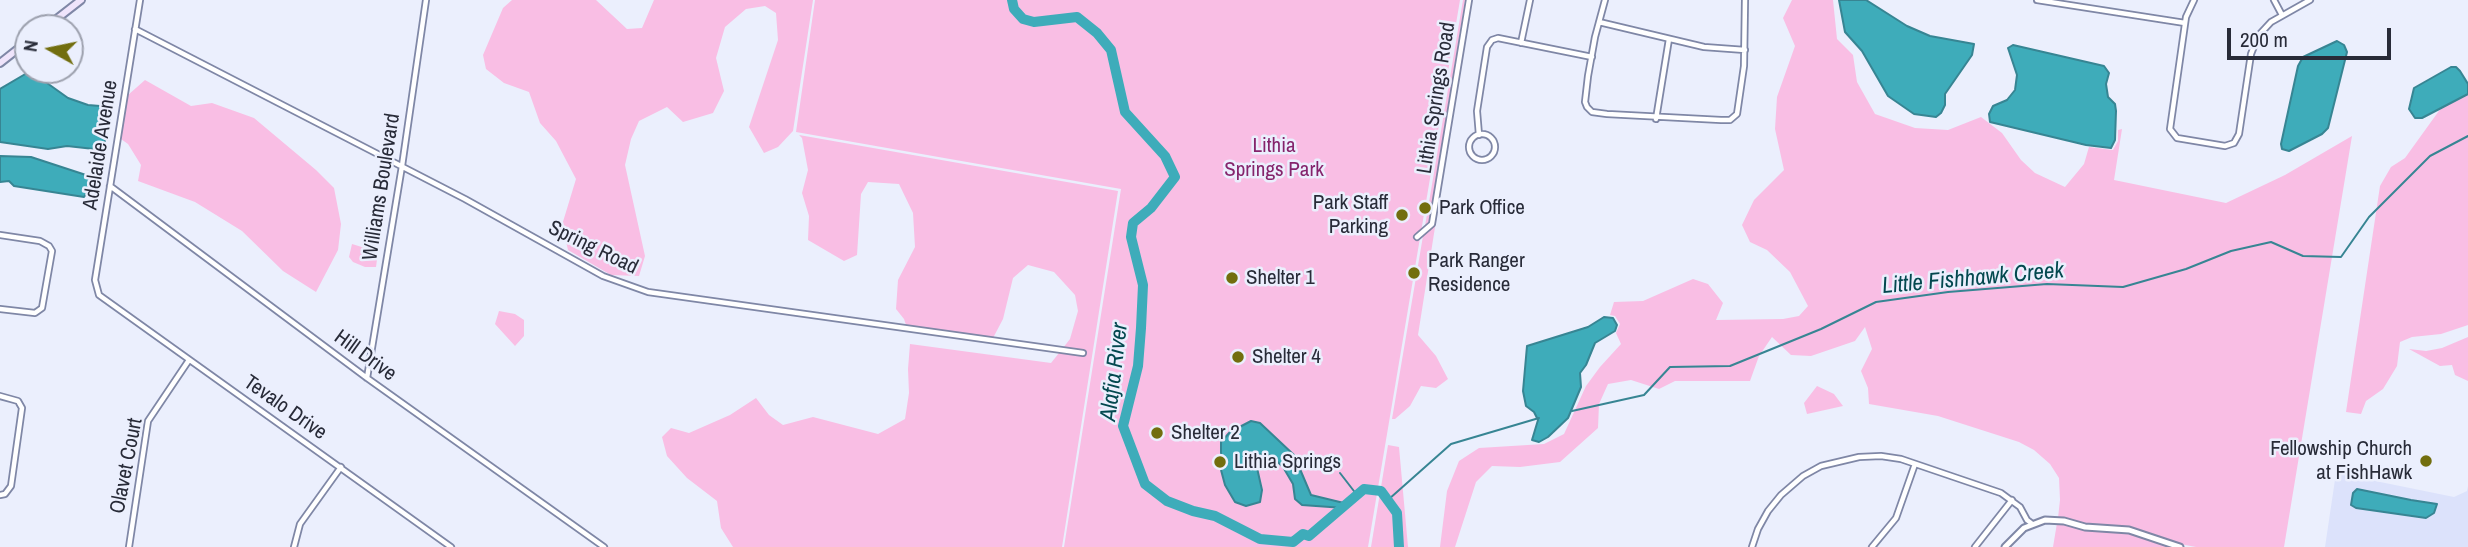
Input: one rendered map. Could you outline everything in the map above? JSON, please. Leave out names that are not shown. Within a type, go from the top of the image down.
[{"type":"main road","points":[[63,14],[81,0]]},
{"type":"main road","points":[[0,63],[14,52]]},
{"type":"street","name":"Adelaide Avenue","points":[[99,295],[95,280],[140,0]]},
{"type":"street","name":"Williams Boulevard","points":[[367,378],[426,0]]},
{"type":"street","name":"Lithia Springs Road","points":[[1418,237],[1432,224],[1469,0]]},
{"type":"street","points":[[1521,43],[1530,0]]},
{"type":"street","points":[[1605,0],[1585,102],[1592,112],[1656,118],[1730,120],[1737,114],[1745,50],[1745,0]]},
{"type":"street","points":[[2037,0],[2099,7],[2185,23]]},
{"type":"street","points":[[2194,0],[2185,23],[2170,122],[2171,132],[2179,139],[2225,146],[2234,144],[2239,134],[2254,44],[2267,24],[2310,0]]},
{"type":"street","points":[[2274,0],[2282,15]]},
{"type":"street","points":[[1599,22],[1704,47],[1745,50]]},
{"type":"street","name":"Spring Road","points":[[135,29],[402,166],[603,276],[648,292],[1083,353]]},
{"type":"street","points":[[1479,135],[1477,111],[1487,47],[1492,40],[1498,38],[1592,57]]},
{"type":"street","points":[[1656,118],[1669,39]]},
{"type":"street","points":[[1479,135],[1488,136],[1494,142],[1494,152],[1486,160],[1477,159],[1470,151],[1471,141],[1479,135]]},
{"type":"street","name":"Hill Drive","points":[[110,186],[367,378],[604,547]]},
{"type":"street","points":[[0,235],[44,243],[51,249],[52,255],[42,308],[35,313],[0,309]]},
{"type":"street","name":"Tevalo Drive","points":[[99,295],[451,547]]},
{"type":"street","name":"Olavet Court","points":[[129,547],[148,421],[190,360]]},
{"type":"street","points":[[0,396],[18,401],[22,408],[10,486],[5,494],[0,495]]},
{"type":"street","points":[[1752,547],[1758,529],[1781,495],[1803,476],[1821,467],[1849,459],[1881,456],[1915,464],[2001,493],[2020,507],[2031,523]]},
{"type":"street","points":[[1872,547],[1896,517],[1915,464]]},
{"type":"street","points":[[294,547],[300,524],[341,467]]},
{"type":"street","points":[[1975,547],[2012,500]]},
{"type":"street","points":[[2005,547],[2031,523],[2045,520],[2064,521],[2085,527],[2129,530],[2180,547]]},
{"type":"shaded area","points":[[2336,473],[2454,497],[2467,491],[2468,486],[2468,547],[2325,547]],"holes":[[[2357,489],[2418,500],[2367,510],[2351,504],[2353,493]]]},
{"type":"green space","points":[[512,0],[596,0],[627,29],[642,28],[654,0],[813,0],[793,131],[778,147],[764,153],[749,127],[778,40],[776,13],[765,6],[746,9],[725,27],[716,58],[724,91],[713,113],[683,122],[667,107],[639,121],[631,139],[625,165],[645,256],[639,276],[611,275],[568,250],[562,225],[576,179],[556,141],[540,123],[529,92],[504,83],[486,69],[483,55],[503,8]]},
{"type":"green space","name":"Lithia Springs Park","points":[[815,0],[1460,0],[1368,547],[1064,547],[1121,189],[796,132]]},
{"type":"green space","points":[[1463,0],[1429,222],[1425,226]]},
{"type":"green space","points":[[1792,0],[1833,0],[1837,39],[1853,55],[1857,82],[1875,114],[1915,128],[1948,130],[1981,117],[2002,133],[2021,160],[2035,173],[2065,187],[2084,164],[2089,147],[2113,150],[2118,141],[2118,130],[2122,129],[2114,180],[2226,203],[2285,175],[2352,136],[2284,547],[2196,547],[2175,543],[2129,527],[2086,524],[2058,518],[2059,478],[2050,464],[2034,450],[2019,442],[1938,416],[1869,404],[1868,388],[1861,371],[1872,349],[1865,327],[1855,341],[1811,356],[1791,355],[1772,337],[1759,356],[1750,381],[1675,381],[1659,389],[1631,380],[1608,384],[1599,404],[1598,428],[1560,462],[1520,467],[1492,466],[1476,482],[1455,547],[1440,547],[1447,491],[1459,461],[1479,448],[1544,444],[1564,434],[1586,386],[1621,344],[1616,333],[1620,324],[1615,316],[1610,315],[1614,302],[1643,301],[1693,279],[1708,284],[1723,303],[1716,320],[1783,319],[1799,316],[1808,306],[1790,272],[1767,250],[1750,242],[1742,225],[1754,200],[1784,170],[1775,129],[1777,97],[1795,46],[1783,18]]},
{"type":"green space","points":[[1459,75],[1418,335],[1436,356],[1448,379],[1436,388],[1421,386],[1410,406],[1392,419],[1423,236],[1435,224]]},
{"type":"green space","points":[[145,80],[191,106],[212,103],[254,118],[334,188],[341,224],[338,250],[316,292],[283,271],[242,231],[195,202],[138,181],[141,165],[128,144],[121,139],[128,95]]},
{"type":"green space","points":[[2468,94],[2468,325],[2441,334],[2412,337],[2400,342],[2397,366],[2383,389],[2366,401],[2361,414],[2346,412],[2380,186],[2391,167],[2405,158],[2441,108]]},
{"type":"green space","points":[[799,135],[1118,191],[1062,547],[733,547],[721,528],[717,501],[687,478],[667,456],[662,437],[671,428],[689,433],[730,415],[756,398],[769,415],[783,425],[813,417],[878,434],[905,419],[909,393],[910,344],[1051,363],[1059,353],[1086,356],[1086,351],[1063,348],[1070,339],[1078,311],[1075,295],[1054,272],[1028,265],[1013,278],[1003,319],[993,338],[906,325],[896,309],[898,280],[915,247],[913,213],[899,184],[868,182],[861,194],[857,255],[844,261],[808,240],[809,216],[802,193],[808,170],[802,138]]},
{"type":"green space","points":[[352,244],[378,252],[376,267],[365,267],[353,262],[349,257]]},
{"type":"green space","points":[[499,311],[515,314],[524,320],[524,336],[515,346],[495,324]]},
{"type":"green space","points":[[2468,337],[2468,381],[2455,375],[2452,365],[2440,366],[2409,349],[2426,351],[2442,348]]},
{"type":"green space","points":[[1817,386],[1834,394],[1843,406],[1807,414],[1804,403]]},
{"type":"green space","points":[[1388,445],[1399,447],[1408,547],[1371,547]]},
{"type":"green space","points":[[2057,523],[2085,530],[2128,533],[2168,547],[2053,547]]},
{"type":"water","points":[[1839,0],[1866,0],[1907,26],[1930,36],[1974,44],[1972,55],[1945,94],[1945,105],[1941,113],[1936,117],[1914,114],[1888,96],[1862,51],[1845,32]]},
{"type":"water","points":[[2337,41],[2344,45],[2347,52],[2328,128],[2322,134],[2289,151],[2282,149],[2298,66],[2303,57]]},
{"type":"water","points":[[2013,45],[2104,66],[2109,73],[2106,84],[2108,97],[2115,104],[2116,111],[2115,140],[2111,148],[2086,145],[1990,122],[1989,114],[1993,106],[2007,100],[2015,90],[2017,75],[2008,48]]},
{"type":"water","points":[[2451,67],[2460,71],[2468,84],[2468,94],[2422,118],[2415,118],[2409,109],[2414,88]]},
{"type":"water","points":[[14,81],[14,84],[48,84],[68,98],[88,105],[112,107],[103,150],[67,146],[48,149],[0,142],[0,89]]},
{"type":"water","points":[[0,156],[31,157],[95,180],[84,197],[14,186],[9,181],[0,182]]},
{"type":"water","points":[[1604,317],[1613,318],[1617,325],[1615,331],[1595,343],[1580,373],[1581,387],[1568,418],[1548,437],[1539,442],[1532,440],[1538,420],[1534,412],[1526,406],[1523,391],[1527,346],[1588,327]]},
{"type":"water","points":[[1251,421],[1260,423],[1294,455],[1311,495],[1348,504],[1344,508],[1302,505],[1295,499],[1293,484],[1283,467],[1270,455],[1261,454],[1255,459],[1262,490],[1260,502],[1246,506],[1235,502],[1225,485],[1221,470],[1221,442],[1230,432]]},
{"type":"water","points":[[2357,489],[2437,504],[2434,513],[2426,518],[2356,508],[2351,505],[2353,493]]},
{"type":"waterway","name":"Alafia River","points":[[1012,0],[1014,9],[1023,19],[1034,22],[1077,17],[1097,33],[1111,50],[1125,112],[1165,156],[1175,177],[1151,208],[1133,223],[1131,237],[1143,285],[1138,366],[1123,426],[1145,484],[1167,501],[1215,516],[1260,539],[1293,542],[1303,534],[1309,536],[1364,489],[1381,491],[1397,513],[1399,547]]},
{"type":"waterway","name":"Little Fishhawk Creek","points":[[1572,411],[1644,395],[1670,367],[1730,366],[1821,329],[1876,302],[1948,292],[2047,284],[2123,287],[2186,269],[2231,251],[2271,242],[2303,256],[2341,257],[2369,217],[2430,156],[2468,136]]},
{"type":"waterway","name":"Little Fishhawk Creek","points":[[1389,499],[1451,444],[1539,418]]},
{"type":"waterway","points":[[1340,473],[1357,495]]},
{"type":"place","name":"Park Office","points":[[1425,208]]},
{"type":"place","name":"Park Staff Parking","points":[[1402,215]]},
{"type":"place","name":"Park Ranger Residence","points":[[1414,273]]},
{"type":"place","name":"Shelter 1","points":[[1232,278]]},
{"type":"place","name":"Shelter 4","points":[[1238,357]]},
{"type":"place","name":"Shelter 2","points":[[1157,433]]},
{"type":"place","name":"Fellowship Church at FishHawk","points":[[2426,461]]},
{"type":"place","name":"Lithia Springs","points":[[1220,462]]}]
